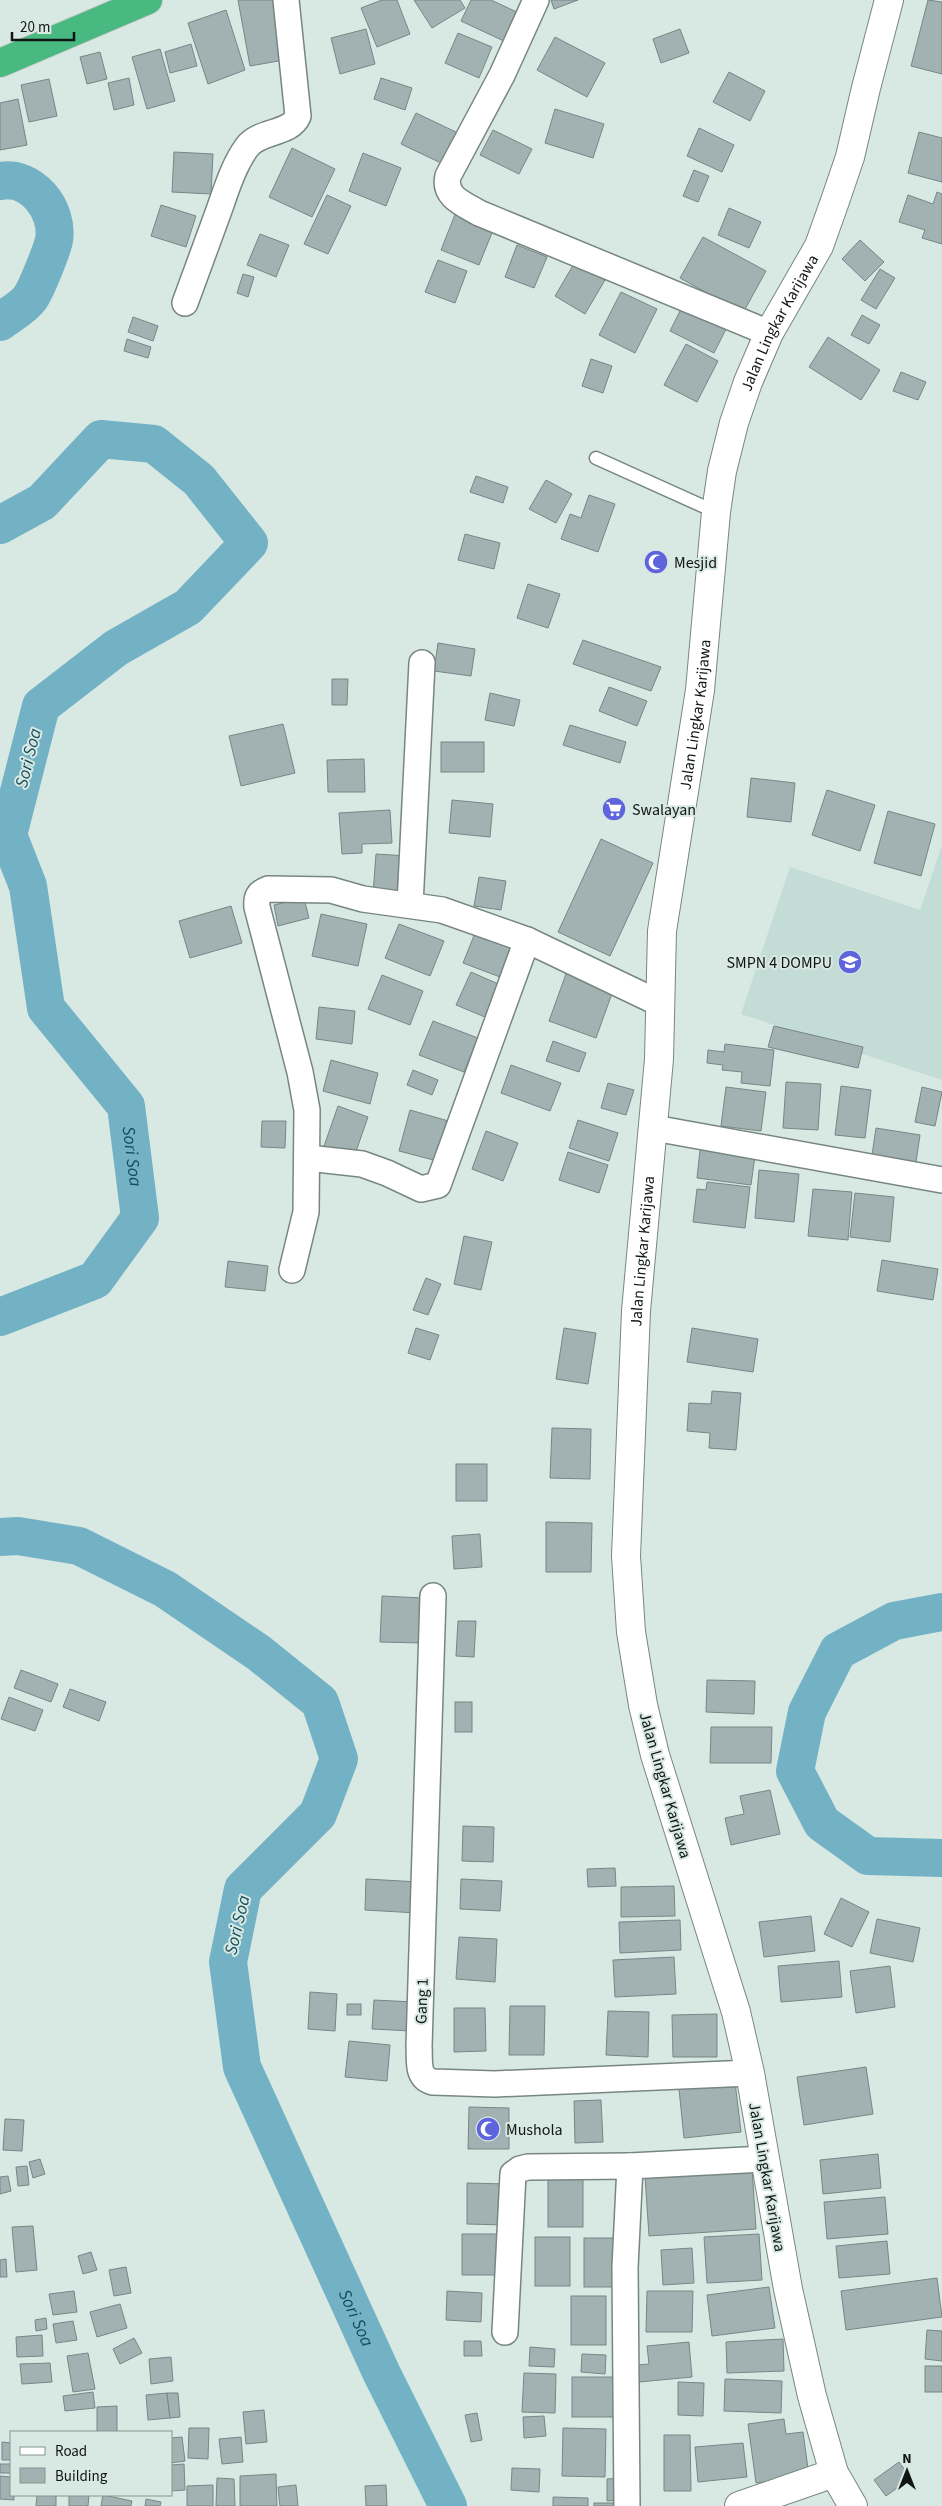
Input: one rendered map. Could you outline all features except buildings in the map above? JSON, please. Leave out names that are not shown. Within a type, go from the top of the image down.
[{"type":"highway","points":[[0,63],[148,0]]},
{"type":"main road","name":"Jalan Lingkar Karijawa","points":[[854,2506],[834,2474],[812,2396],[788,2289],[750,2073],[736,2012],[655,1755],[643,1705],[631,1632],[626,1556],[636,1310],[654,1128],[662,931],[700,690],[716,512],[722,471],[734,423],[748,382],[769,334],[819,246],[835,201],[850,157],[889,0]]},
{"type":"main road","points":[[739,2506],[834,2474]]},
{"type":"street","points":[[185,303],[229,183],[246,149],[257,138],[289,126],[296,121],[298,116],[286,0]]},
{"type":"street","points":[[536,0],[502,75],[448,176],[447,186],[449,193],[479,213],[769,334]]},
{"type":"street","points":[[410,906],[422,663]]},
{"type":"street","points":[[292,1270],[306,1212],[307,1110],[300,1072],[259,917],[256,898],[260,892],[268,889],[310,888],[331,890],[364,899],[442,910],[527,940],[660,1004]]},
{"type":"street","points":[[308,1158],[362,1164],[387,1172],[421,1189],[438,1185],[527,940]]},
{"type":"street","points":[[654,1128],[942,1180]]},
{"type":"street","name":"Gang 1","points":[[432,1596],[419,2046],[422,2075],[427,2081],[433,2082],[495,2084],[750,2073]]},
{"type":"street","points":[[505,2332],[513,2174],[520,2169],[528,2167],[630,2166],[765,2159]]},
{"type":"street","points":[[627,2506],[625,2267],[630,2166]]},
{"type":"lane","points":[[596,458],[716,512]]},
{"type":"shaded area","name":"SMPN 4 DOMPU","points":[[942,845],[942,1080],[741,1014],[790,867],[920,910]]},
{"type":"waterway","name":"Sori Soa","points":[[0,181],[22,183],[32,189],[47,206],[54,228],[53,245],[33,294],[24,305],[0,322]]},
{"type":"waterway","name":"Sori Soa","points":[[0,525],[42,502],[101,439],[154,444],[199,480],[249,543],[188,607],[116,648],[41,706],[8,835],[28,886],[46,1008],[126,1106],[140,1218],[95,1280],[0,1317]]},
{"type":"waterway","name":"Sori Soa","points":[[0,1537],[18,1536],[79,1546],[165,1589],[259,1653],[320,1702],[339,1759],[318,1814],[243,1889],[228,1962],[242,2067],[381,2372],[448,2506]]},
{"type":"waterway","points":[[942,1612],[894,1621],[838,1651],[807,1712],[795,1771],[822,1823],[868,1856],[942,1858]]},
{"type":"place","name":"Mesjid","points":[[656,562]]},
{"type":"place","name":"Swalayan","points":[[614,809]]},
{"type":"place","name":"SMPN 4 DOMPU","points":[[850,962]]},
{"type":"place","name":"Mushola","points":[[488,2129]]}]
